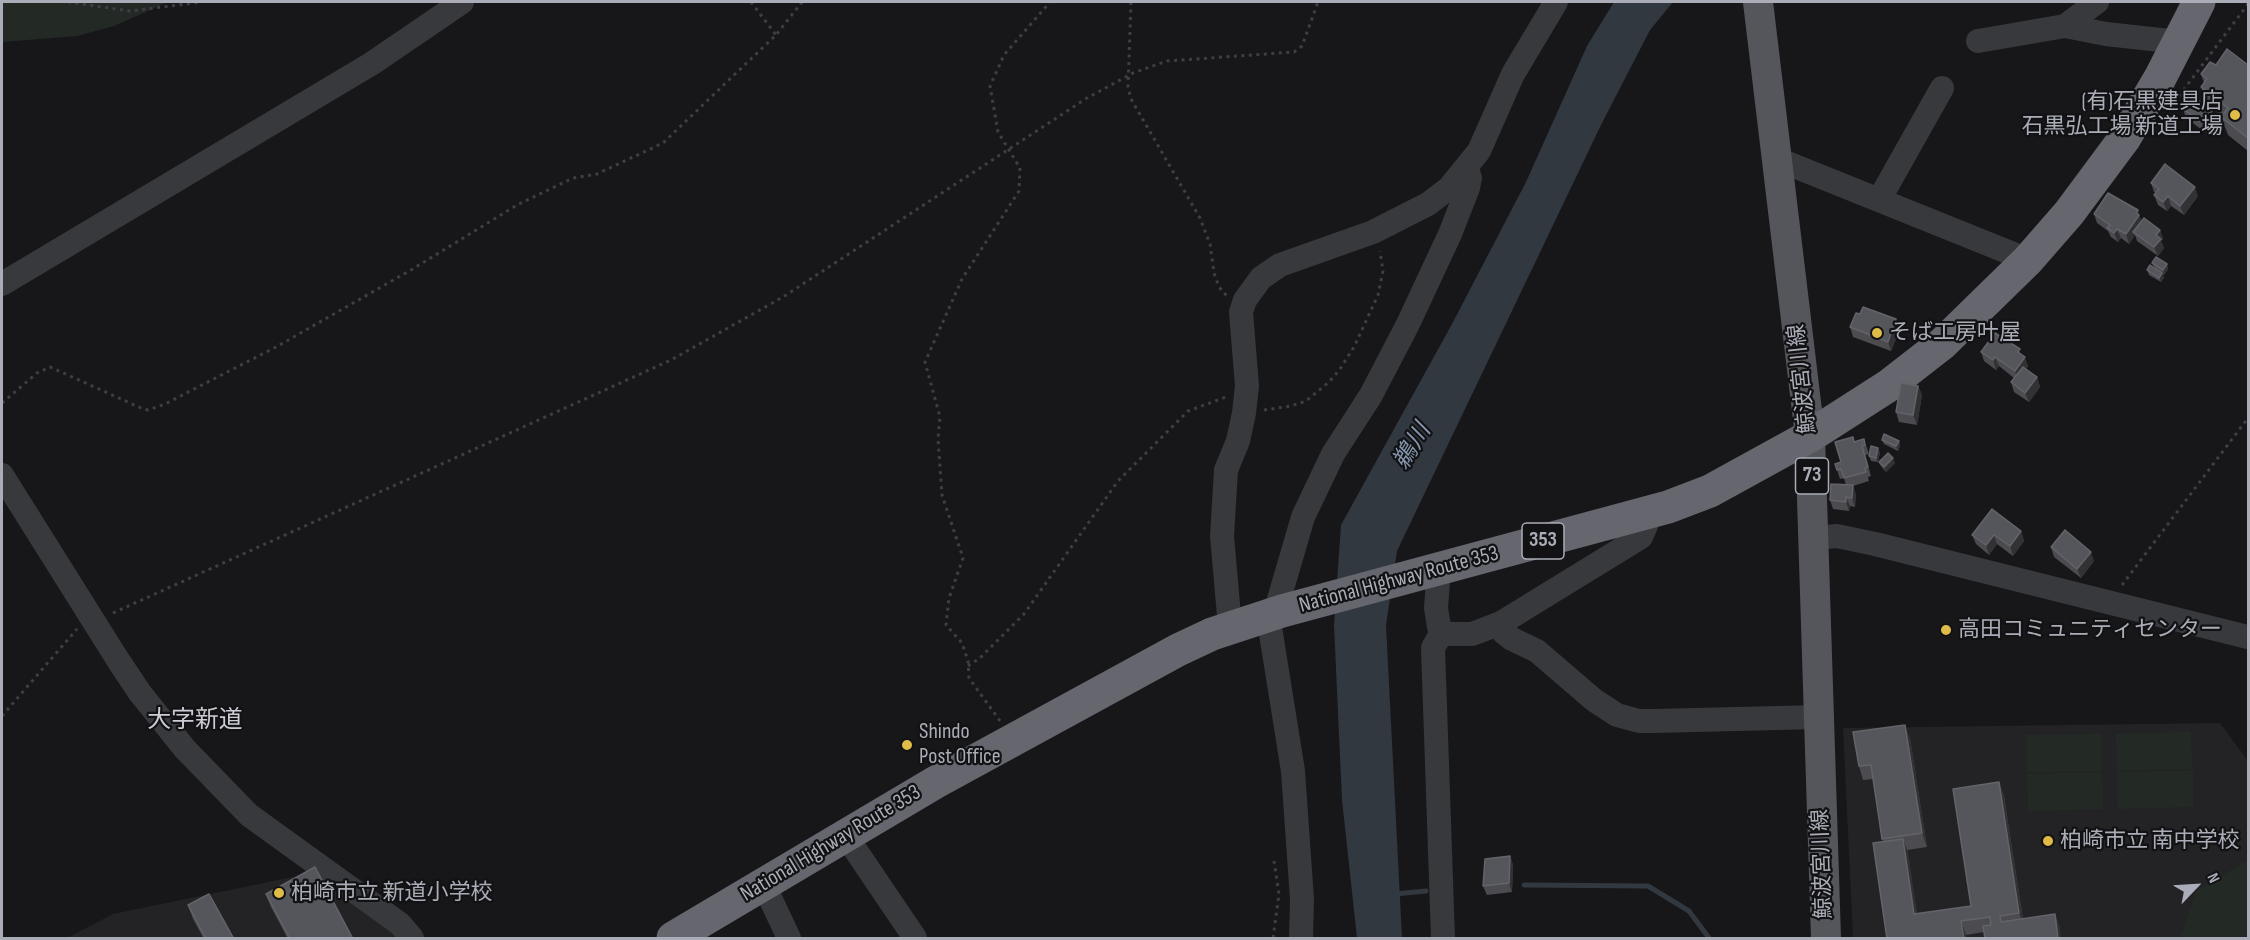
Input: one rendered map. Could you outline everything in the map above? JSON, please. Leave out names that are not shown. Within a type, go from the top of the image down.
[{"type":"highway","name":"National Highway Route 353","points":[[673,939],[1013,740],[1178,650],[1230,627],[1275,613],[1648,513],[1710,491],[1810,436],[1888,386],[1942,344],[2028,260],[2070,213],[2124,139],[2199,2]]},
{"type":"main road","name":"鯨波宮川線","points":[[1759,9],[1810,436],[1826,939]]},
{"type":"street","points":[[2,284],[371,64],[462,2]]},
{"type":"street","points":[[1230,627],[1222,536],[1226,470],[1238,441],[1245,404],[1240,312],[1254,285],[1269,272],[1300,256],[1373,232],[1428,204],[1467,170],[1479,151],[1513,74],[1556,2]]},
{"type":"street","points":[[2065,26],[2097,2]]},
{"type":"street","points":[[1978,41],[2065,26],[2106,34],[2179,42]]},
{"type":"street","points":[[1879,200],[1942,88]]},
{"type":"street","points":[[1777,159],[2028,260]]},
{"type":"street","points":[[1301,939],[1302,900],[1293,771],[1275,613],[1302,517],[1333,454],[1371,395],[1422,294],[1468,188],[1470,178],[1467,170]]},
{"type":"street","points":[[2,475],[140,693],[185,749],[249,814],[400,924],[412,939]]},
{"type":"street","points":[[1442,632],[1472,634],[1501,623],[1641,537],[1646,529],[1648,513]]},
{"type":"street","points":[[1814,538],[1837,536],[1864,541],[2248,637]]},
{"type":"street","points":[[1434,570],[1436,608],[1442,632],[1433,648],[1443,939]]},
{"type":"street","points":[[1501,623],[1503,632],[1537,651],[1594,700],[1617,715],[1639,721],[1819,717]]},
{"type":"street","points":[[846,836],[915,939]]},
{"type":"street","points":[[764,885],[789,939]]},
{"type":"path","points":[[68,2],[130,11],[202,2]]},
{"type":"path","points":[[751,2],[776,35]]},
{"type":"path","points":[[2,403],[37,373],[50,367],[141,408],[148,410],[165,404],[359,300],[517,205],[573,178],[597,174],[663,143],[776,35],[802,2]]},
{"type":"path","points":[[1013,740],[969,678],[966,652],[962,643],[946,625],[949,598],[963,558],[942,495],[938,439],[940,417],[925,362],[962,279],[1019,191],[1022,177],[1020,168],[998,132],[990,86],[1004,55],[1050,2]]},
{"type":"path","points":[[1131,2],[1128,87],[1131,99],[1200,218],[1210,244],[1214,273],[1219,287],[1240,312]]},
{"type":"path","points":[[2,716],[75,630],[671,360],[783,297],[1087,98],[1133,73],[1167,62],[1293,52],[1302,46],[1318,2]]},
{"type":"path","points":[[2179,97],[2248,4]]},
{"type":"path","points":[[968,666],[980,658],[1024,614],[1118,481],[1188,411],[1218,398],[1245,404],[1291,406],[1306,401],[1329,382],[1354,347],[1378,295],[1383,271],[1373,232]]},
{"type":"path","points":[[2115,604],[2124,583],[2248,418]]},
{"type":"path","points":[[1273,939],[1279,894],[1275,861]]},
{"type":"shaded area","points":[[2,2],[168,2],[114,26],[77,36],[2,42]]},
{"type":"shaded area","name":"柏崎市立 南中学校","points":[[2220,723],[2248,761],[2248,938],[1853,938],[1843,728]]},
{"type":"shaded area","points":[[2191,732],[2192,769],[2117,771],[2116,734]]},
{"type":"shaded area","points":[[2101,734],[2102,771],[2027,772],[2026,735]]},
{"type":"shaded area","points":[[2193,770],[2193,807],[2118,809],[2117,772]]},
{"type":"shaded area","points":[[2102,772],[2103,809],[2028,811],[2027,774]]},
{"type":"shaded area","points":[[2248,860],[2248,938],[2181,938],[2196,891]]},
{"type":"shaded area","name":"柏崎市立 新道小学校","points":[[317,872],[399,938],[67,938],[113,914]]},
{"type":"water","name":"鵜川","points":[[1614,2],[1673,2],[1650,30],[1601,125],[1397,551],[1386,625],[1402,938],[1357,938],[1342,800],[1334,625],[1341,525],[1452,324],[1526,182],[1587,46]]},
{"type":"building","name":"(有)石黒建具店 石黒弘工場 新道工場","points":[[2227,49],[2248,65],[2248,138],[2221,117],[2228,108],[2201,87],[2207,79],[2201,74],[2210,62],[2216,65]]},
{"type":"building","points":[[2193,96],[2212,111],[2202,123],[2183,109]]},
{"type":"building","points":[[2165,164],[2195,187],[2180,206],[2168,196],[2163,202],[2154,195],[2159,189],[2151,183]]},
{"type":"building","points":[[2108,193],[2138,210],[2136,213],[2139,215],[2126,234],[2117,229],[2114,233],[2107,228],[2110,225],[2094,214]]},
{"type":"building","points":[[2144,218],[2160,230],[2156,235],[2161,239],[2154,247],[2133,232]]},
{"type":"building","points":[[2156,257],[2167,264],[2163,270],[2152,263]]},
{"type":"building","points":[[2150,265],[2162,273],[2159,278],[2147,270]]},
{"type":"building","points":[[1863,307],[1896,319],[1888,342],[1850,327],[1856,313],[1860,314]]},
{"type":"building","points":[[1995,333],[2020,349],[2018,352],[2025,357],[2015,371],[1995,357],[1993,360],[1981,352]]},
{"type":"building","points":[[2023,367],[2037,377],[2025,393],[2011,382]]},
{"type":"building","points":[[1901,383],[1918,386],[1913,415],[1896,412]]},
{"type":"building","points":[[1884,434],[1899,441],[1896,446],[1882,440]]},
{"type":"building","points":[[1853,437],[1854,442],[1864,439],[1865,445],[1862,446],[1868,467],[1865,468],[1866,472],[1844,478],[1841,469],[1837,470],[1835,464],[1841,462],[1835,442]]},
{"type":"building","points":[[1871,446],[1878,448],[1876,458],[1869,456]]},
{"type":"building","points":[[1888,453],[1893,458],[1884,467],[1879,462]]},
{"type":"building","points":[[1831,484],[1853,485],[1852,498],[1846,497],[1846,502],[1830,500]]},
{"type":"building","points":[[1992,509],[2021,531],[2010,546],[1994,535],[1986,545],[1972,535]]},
{"type":"building","points":[[2065,530],[2091,552],[2077,569],[2051,547]]},
{"type":"building","points":[[1905,725],[1922,833],[1882,839],[1871,765],[1859,766],[1853,732]]},
{"type":"building","points":[[1999,782],[2019,913],[2000,916],[2001,922],[2055,914],[2058,939],[1985,939],[1983,926],[1991,925],[1990,917],[1961,921],[1964,939],[1887,939],[1873,843],[1903,839],[1914,914],[1971,906],[1953,789]]},
{"type":"building","points":[[1510,856],[1509,883],[1483,886],[1485,859]]},
{"type":"building","points":[[315,867],[353,939],[290,939],[266,894]]},
{"type":"building","points":[[209,894],[234,939],[206,939],[188,905]]},
{"type":"waterway","points":[[1524,885],[1648,886],[1689,911],[1709,938]]},
{"type":"waterway","points":[[1395,894],[1426,891]]},
{"type":"place","name":"(有)石黒建具店 石黒弘工場 新道工場","points":[[2235,115]]},
{"type":"place","name":"そば工房叶屋","points":[[1877,333]]},
{"type":"place","name":"高田コミュニティセンター","points":[[1946,630]]},
{"type":"place","name":"Shindo Post Office","points":[[907,745]]},
{"type":"place","name":"柏崎市立 南中学校","points":[[2048,841]]},
{"type":"place","name":"柏崎市立 新道小学校","points":[[279,893]]},
{"type":"district","name":"大字新道","points":[[195,721]]}]
